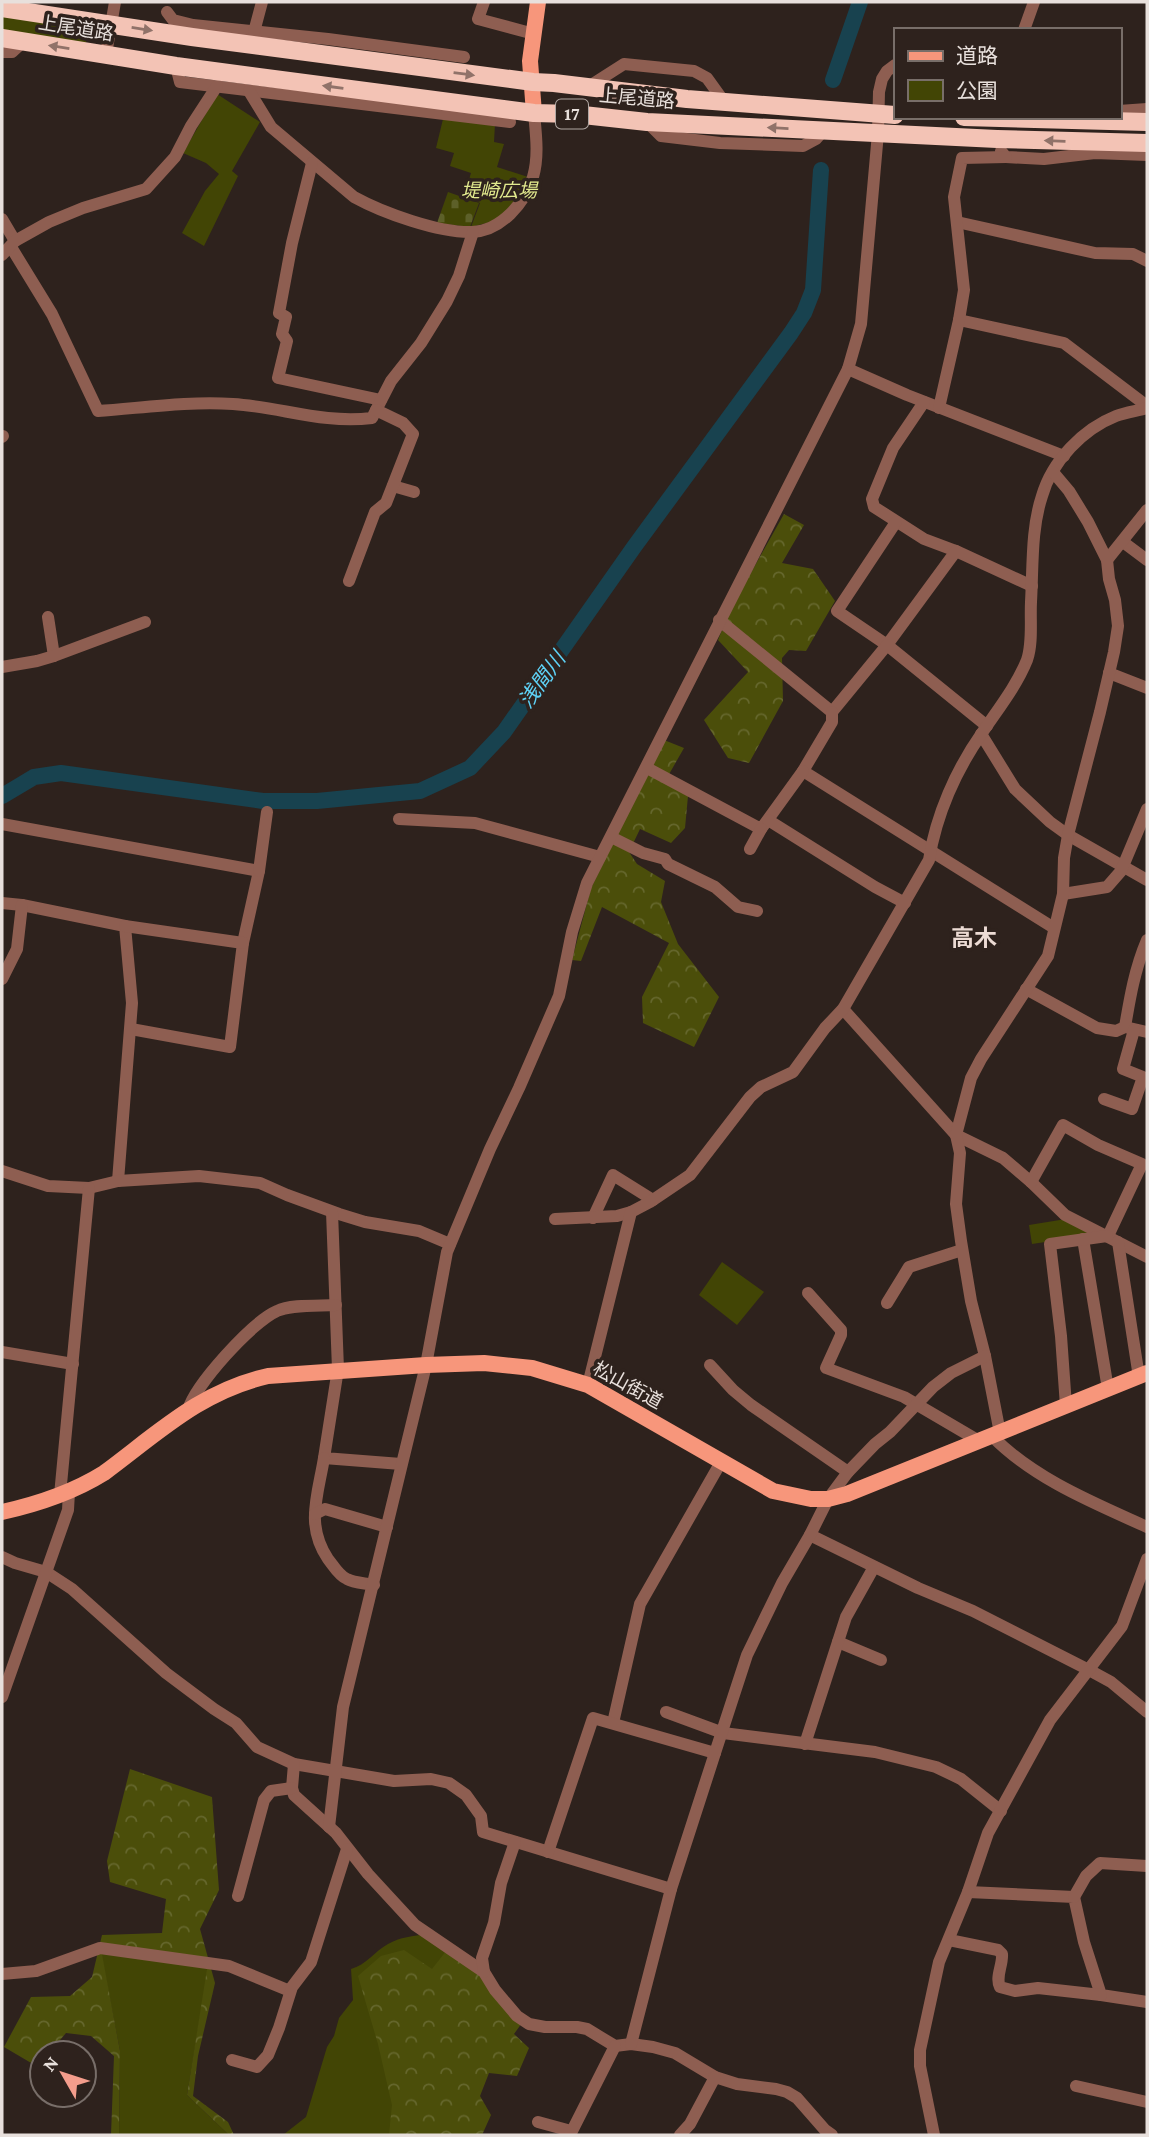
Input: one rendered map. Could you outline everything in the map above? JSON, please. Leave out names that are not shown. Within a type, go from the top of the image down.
[{"type":"highway","name":"上尾道路","points":[[2,8],[111,24],[192,31],[414,68],[884,121],[997,139],[1147,143]]},
{"type":"highway","name":"上尾道路","points":[[2,38],[469,112],[574,114],[647,122],[824,130],[884,121]]},
{"type":"highway","points":[[1058,119],[1147,122]]},
{"type":"main road","points":[[534,113],[530,61],[538,2]]},
{"type":"main road","name":"松山街道","points":[[2,1512],[64,1494],[104,1474],[188,1410],[225,1389],[268,1376],[426,1364],[484,1363],[532,1368],[589,1384],[773,1491],[811,1499],[828,1499],[847,1494],[1143,1375]]},
{"type":"street","points":[[106,54],[115,2]]},
{"type":"street","points":[[254,32],[262,2]]},
{"type":"street","points":[[484,2],[478,19],[534,34]]},
{"type":"street","points":[[1025,28],[1034,2]]},
{"type":"street","points":[[167,12],[173,20],[192,31],[254,32],[464,57]]},
{"type":"street","points":[[2,52],[12,52],[24,41]]},
{"type":"street","points":[[407,50],[414,68]]},
{"type":"street","points":[[588,87],[624,64],[694,71],[706,78],[725,103]]},
{"type":"street","points":[[176,66],[180,82],[469,112],[510,122]]},
{"type":"street","points":[[329,1827],[344,1707],[426,1364],[450,1244],[559,996],[580,903],[600,857],[848,369],[861,324],[884,121],[879,92],[882,79],[894,66]]},
{"type":"street","points":[[9,247],[49,222],[83,208],[146,189],[175,157],[217,86]]},
{"type":"street","points":[[248,91],[271,127],[354,197],[366,204],[430,227],[473,232],[500,222],[523,201],[534,176],[537,153],[534,113]]},
{"type":"street","points":[[1121,111],[1147,109]]},
{"type":"street","points":[[997,139],[1001,152],[1006,157]]},
{"type":"street","points":[[939,408],[964,290],[954,197],[962,158],[1044,159],[1095,153],[1147,155]]},
{"type":"street","points":[[312,163],[292,243],[279,313],[286,317],[282,334],[287,341],[278,378],[378,405],[413,434],[386,503],[375,512],[349,580]]},
{"type":"street","points":[[2,219],[9,247],[52,314],[98,411],[232,404],[320,419],[349,421],[372,418],[391,381],[421,343],[447,300],[459,276],[473,232]]},
{"type":"street","points":[[957,222],[1095,253],[1133,254],[1147,261]]},
{"type":"street","points":[[959,320],[1064,343],[1147,407]]},
{"type":"street","points":[[848,369],[923,402],[1064,456]]},
{"type":"street","points":[[923,402],[893,448],[872,499],[874,508],[924,539],[957,551],[1032,586]]},
{"type":"street","points":[[555,1219],[617,1216],[631,1212],[690,1175],[750,1097],[761,1087],[793,1072],[825,1028],[843,1009],[929,860],[945,801],[984,730],[1018,680],[1028,656],[1037,518],[1044,491],[1053,472],[1064,456],[1094,427],[1118,415],[1147,407]]},
{"type":"street","points":[[990,1437],[985,1356],[971,1301],[956,1204],[960,1153],[956,1135],[971,1078],[1048,956],[1063,894],[1068,835],[1109,673],[1118,626],[1107,560],[1069,491],[1053,472]]},
{"type":"street","points":[[393,486],[414,492]]},
{"type":"street","points":[[1107,560],[1147,510]]},
{"type":"street","points":[[896,522],[837,611],[887,645],[984,730],[1016,789],[1068,835],[1147,880]]},
{"type":"street","points":[[1123,541],[1147,560]]},
{"type":"street","points":[[750,849],[803,771],[832,722],[832,712],[887,645],[957,551]]},
{"type":"street","points":[[48,617],[54,656]]},
{"type":"street","points":[[719,620],[832,712]]},
{"type":"street","points":[[2,667],[54,656],[145,622]]},
{"type":"street","points":[[1109,673],[1147,688]]},
{"type":"street","points":[[647,768],[765,825],[905,903]]},
{"type":"street","points":[[803,771],[1054,928]]},
{"type":"street","points":[[1063,894],[1107,887],[1121,871],[1147,809]]},
{"type":"street","points":[[131,1029],[230,1047],[243,943],[259,872],[267,812]]},
{"type":"street","points":[[398,819],[475,823],[600,857]]},
{"type":"street","points":[[2,824],[259,872]]},
{"type":"street","points":[[611,837],[643,853],[664,859],[668,864],[715,887],[738,907],[757,911]]},
{"type":"street","points":[[2,903],[125,926],[243,943]]},
{"type":"street","points":[[2,979],[17,949],[22,905]]},
{"type":"street","points":[[118,1181],[132,1003],[125,926]]},
{"type":"street","points":[[1104,1099],[1132,1109],[1143,1077],[1123,1069],[1135,1030],[1134,977],[1147,940]]},
{"type":"street","points":[[1026,989],[1097,1028],[1135,1030]]},
{"type":"street","points":[[843,1009],[956,1135],[1003,1158],[1065,1215],[1147,1257]]},
{"type":"street","points":[[1031,1182],[1063,1125],[1098,1145],[1145,1165],[1111,1238],[1143,1375]]},
{"type":"street","points":[[2,1171],[48,1186],[89,1188],[118,1181],[199,1176],[260,1183],[332,1212],[365,1222],[419,1231],[450,1244]]},
{"type":"street","points":[[593,1218],[613,1175],[653,1200]]},
{"type":"street","points":[[2,1697],[68,1510],[64,1494],[89,1188]]},
{"type":"street","points":[[332,1212],[338,1369],[315,1514],[315,1532],[320,1546],[345,1579],[374,1585]]},
{"type":"street","points":[[589,1384],[631,1212]]},
{"type":"street","points":[[1066,1406],[1050,1244],[1111,1238]]},
{"type":"street","points":[[1083,1239],[1108,1389]]},
{"type":"street","points":[[887,1303],[909,1267],[962,1250]]},
{"type":"street","points":[[807,1293],[841,1330],[842,1335],[826,1368],[904,1396],[990,1437],[1046,1478],[1147,1528]]},
{"type":"street","points":[[188,1410],[195,1394],[260,1321],[277,1310],[286,1308],[336,1305]]},
{"type":"street","points":[[2,1352],[74,1364]]},
{"type":"street","points":[[631,2044],[671,1889],[747,1655],[782,1583],[828,1499],[848,1472],[933,1387],[951,1373],[985,1356]]},
{"type":"street","points":[[710,1365],[751,1405],[848,1472]]},
{"type":"street","points":[[324,1458],[401,1464]]},
{"type":"street","points":[[613,1723],[640,1604],[721,1462]]},
{"type":"street","points":[[315,1514],[325,1508],[387,1527]]},
{"type":"street","points":[[810,1535],[973,1611],[1089,1670],[1111,1682],[1147,1711]]},
{"type":"street","points":[[2,1557],[46,1572],[72,1589],[166,1673],[236,1723],[257,1747],[279,1759],[394,1781],[431,1779],[449,1783],[466,1795],[481,1816],[484,1832],[671,1889]]},
{"type":"street","points":[[934,2135],[920,2066],[920,2050],[939,1962],[968,1892],[988,1833],[1050,1720],[1122,1626],[1147,1559]]},
{"type":"street","points":[[805,1744],[846,1617],[874,1567]]},
{"type":"street","points":[[838,1642],[881,1660]]},
{"type":"street","points":[[666,1712],[723,1733],[875,1752],[936,1767],[961,1779],[1001,1811]]},
{"type":"street","points":[[548,1852],[593,1718],[715,1753]]},
{"type":"street","points":[[294,1764],[294,1795],[336,1833],[415,1925],[484,1972]]},
{"type":"street","points":[[238,1896],[264,1800],[271,1791],[292,1788]]},
{"type":"street","points":[[514,1842],[501,1883],[494,1923],[482,1958],[484,1972],[517,2016],[529,2024],[545,2027],[587,2029],[615,2046],[631,2044],[675,2053],[715,2077],[737,2084],[787,2092],[797,2098],[826,2134]]},
{"type":"street","points":[[232,2060],[257,2067],[268,2054],[290,1992],[311,1962],[347,1849]]},
{"type":"street","points":[[1101,1995],[1084,1942],[1074,1897],[1086,1876],[1100,1863],[1147,1866]]},
{"type":"street","points":[[968,1892],[1074,1897]]},
{"type":"street","points":[[949,1940],[998,1950],[1003,1961],[998,1982],[1000,1987],[1014,1991],[1038,1988],[1147,2001]]},
{"type":"street","points":[[2,1974],[36,1971],[100,1948],[229,1966],[290,1992]]},
{"type":"street","points":[[538,2122],[570,2133],[615,2046]]},
{"type":"street","points":[[680,2135],[690,2124],[715,2077]]},
{"type":"street","points":[[1076,2086],[1147,2102]]},
{"type":"green space","points":[[2,12],[79,29],[88,34],[86,42],[74,43],[2,32]]},
{"type":"green space","points":[[217,94],[260,122],[232,171],[238,176],[204,246],[182,233],[205,191],[219,174],[206,163],[183,153]]},
{"type":"green space","name":"堤崎広場","points":[[443,119],[495,124],[494,142],[504,144],[497,167],[528,177],[525,188],[498,220],[471,227],[480,203],[464,196],[471,173],[450,166],[454,153],[436,148]]},
{"type":"green space","points":[[448,192],[479,203],[470,227],[437,223]]},
{"type":"green space","points":[[784,514],[804,525],[782,563],[813,569],[835,601],[806,651],[789,650],[782,658],[783,701],[749,763],[728,758],[704,720],[748,672],[718,640],[731,608]]},
{"type":"green space","points":[[664,740],[684,748],[664,783],[688,796],[685,828],[671,843],[640,829],[629,852],[637,864],[665,881],[661,902],[678,944],[719,997],[694,1047],[643,1023],[642,997],[669,943],[602,907],[581,961],[572,960],[591,888]]},
{"type":"green space","points":[[1066,1219],[1099,1234],[1032,1244],[1029,1225]]},
{"type":"green space","points":[[722,1262],[764,1292],[737,1325],[699,1295]]},
{"type":"green space","points":[[130,1769],[212,1797],[219,1890],[200,1929],[215,1983],[198,2056],[193,2096],[228,2122],[234,2135],[229,2135],[187,2095],[208,1963],[101,1949],[120,2051],[119,2135],[111,2135],[114,2056],[98,2042],[98,2039],[66,2033],[61,2039],[28,2039],[28,2061],[4,2047],[31,1997],[70,1996],[92,1977],[102,1935],[162,1933],[166,1899],[110,1882],[107,1861]]},
{"type":"green space","points":[[427,1934],[478,1968],[442,2135],[283,2135],[306,2117],[327,2047],[334,2036],[339,2018],[353,2000],[351,1969],[393,1942]]},
{"type":"green space","points":[[100,1948],[209,1963],[187,2095],[229,2135],[119,2135],[120,2051]]},
{"type":"green space","points":[[404,1950],[432,1969],[447,1950],[483,1973],[524,2020],[514,2034],[529,2048],[517,2076],[489,2073],[480,2096],[491,2115],[482,2135],[389,2135],[392,2105],[358,1976],[381,1956]]},
{"type":"waterway","name":"浅間川","points":[[833,80],[860,2]]},
{"type":"waterway","name":"浅間川","points":[[2,796],[34,777],[61,773],[263,801],[317,801],[420,791],[470,768],[504,732],[804,313],[813,290],[821,170]]},
{"type":"district","name":"高木","points":[[974,938]]}]
